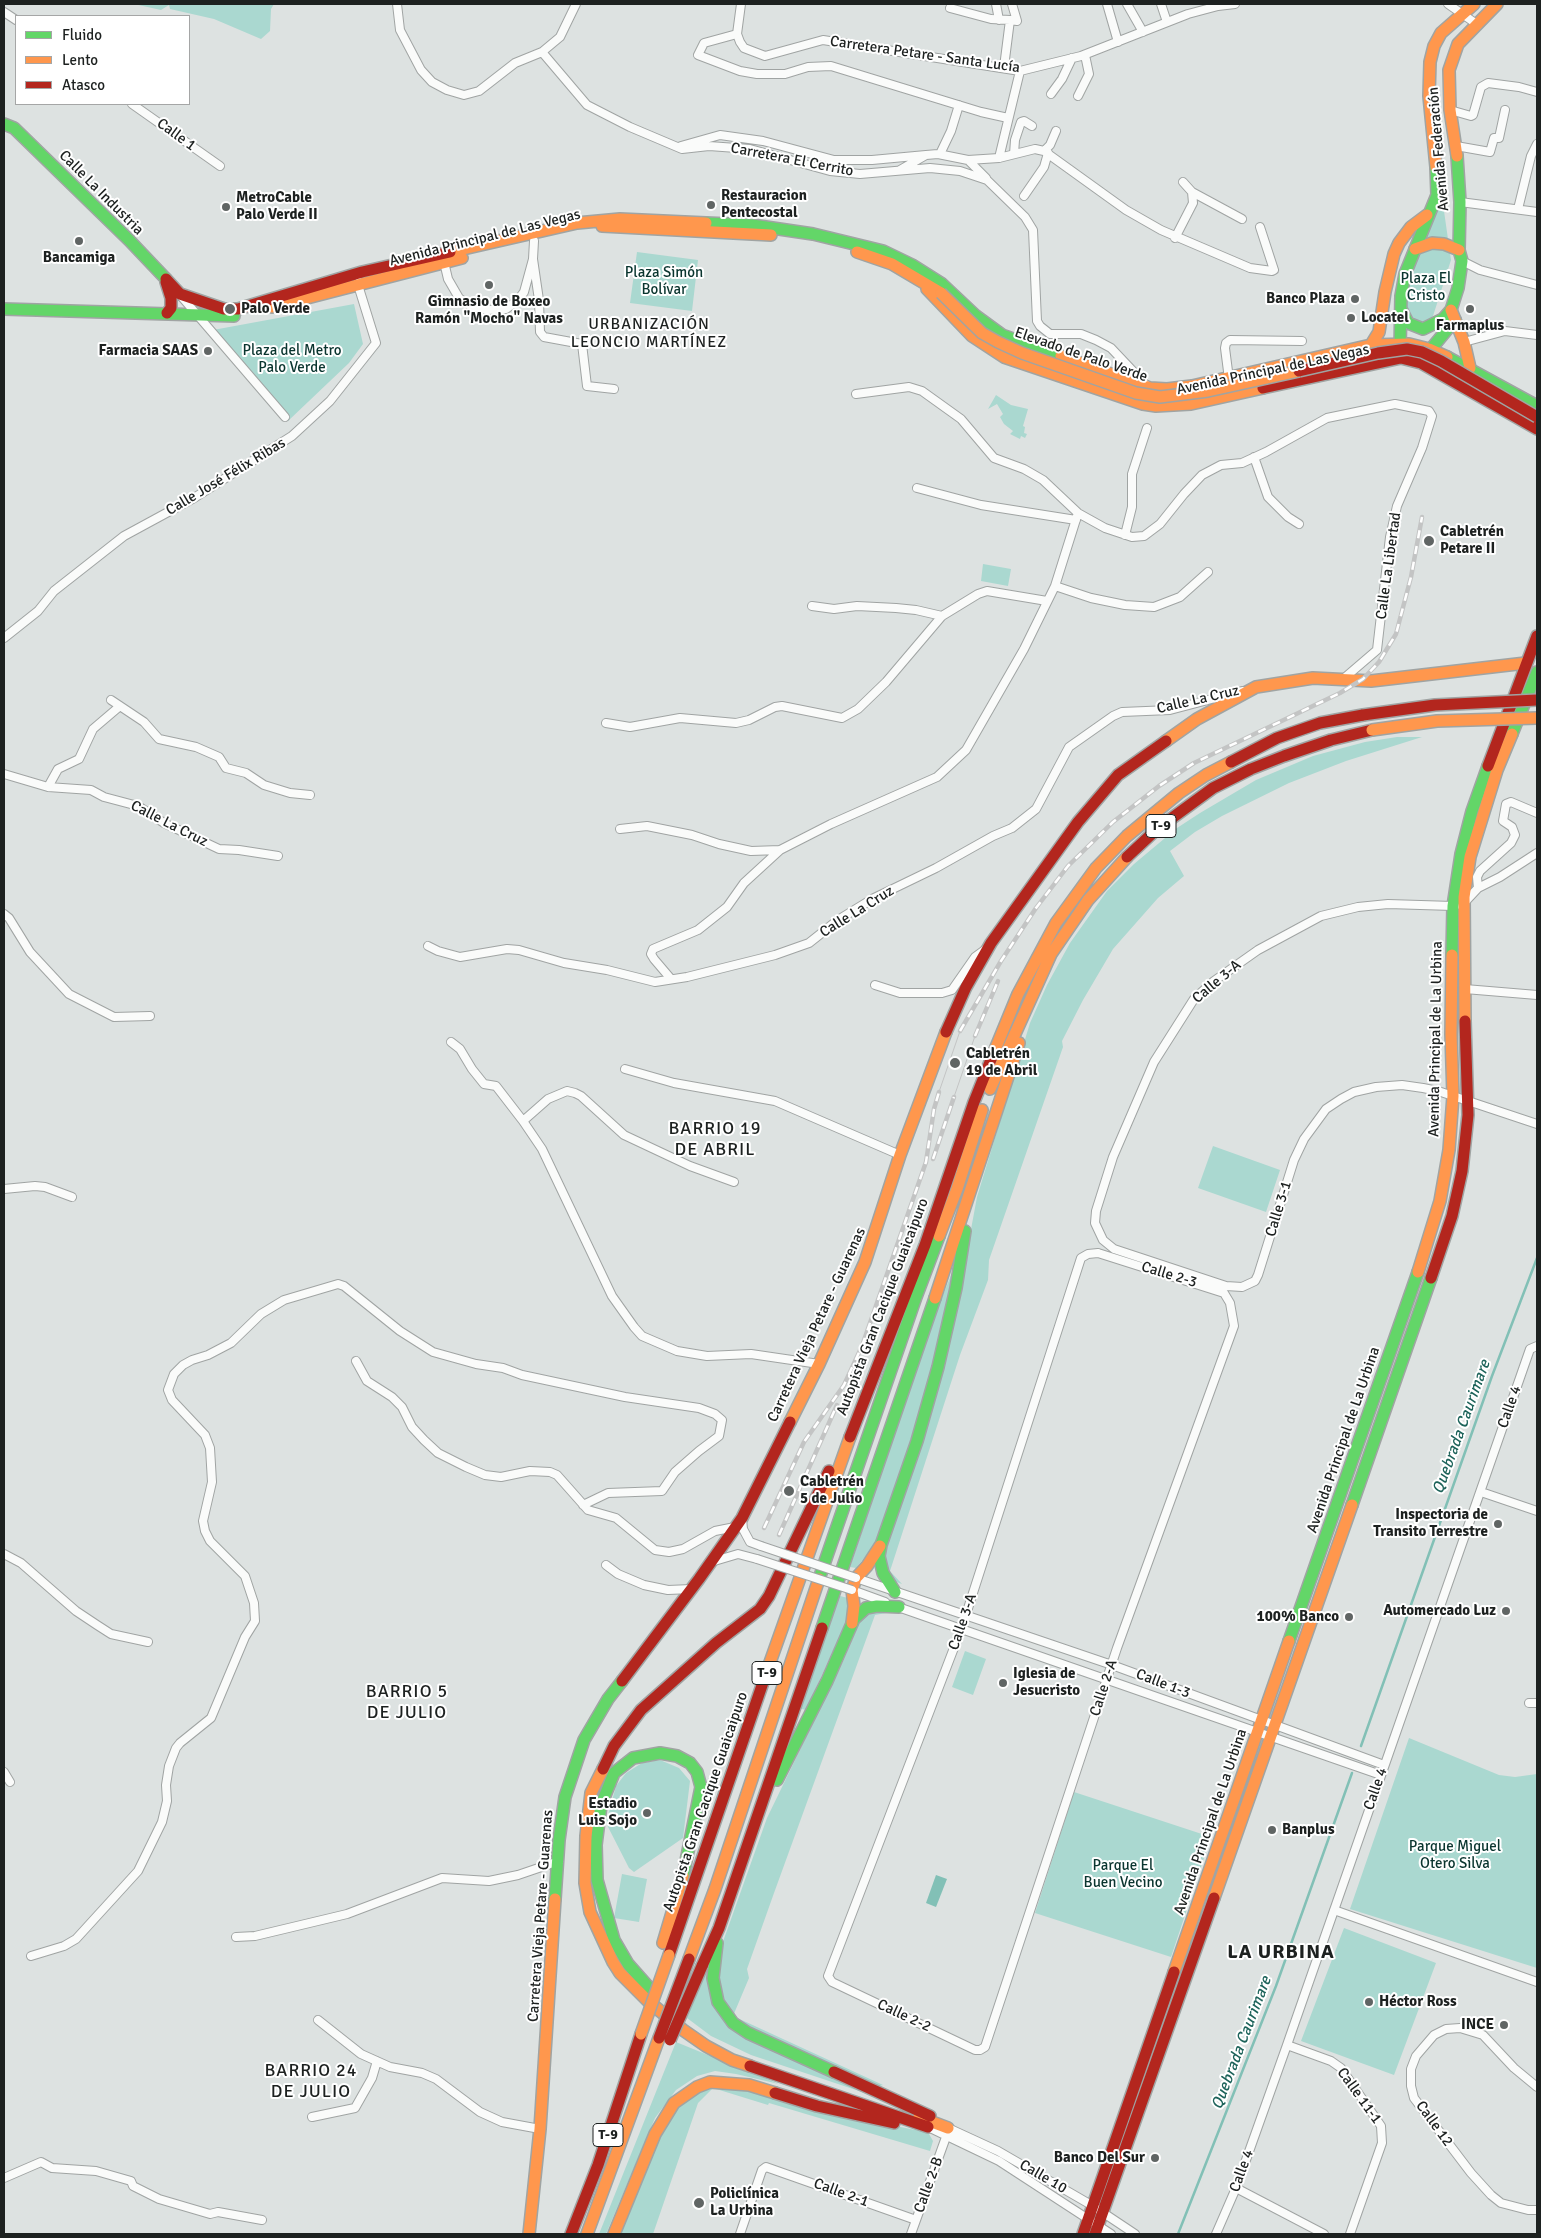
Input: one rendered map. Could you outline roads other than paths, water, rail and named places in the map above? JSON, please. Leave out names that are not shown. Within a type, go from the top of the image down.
[{"type":"main road","name":"Avenida Federación","points":[[1415,249],[1437,194],[1438,184],[1430,96],[1430,62],[1434,46],[1441,33],[1474,4]]},
{"type":"main road","name":"Avenida Federación","points":[[1461,256],[1460,202],[1456,146],[1450,110],[1449,70],[1458,44],[1498,4]]},
{"type":"main road","name":"Calle La Industria","points":[[7,124],[129,240],[180,294]]},
{"type":"main road","points":[[1371,345],[1379,332],[1385,292],[1394,254],[1399,242],[1411,227],[1429,214]]},
{"type":"main road","name":"Avenida Principal de Las Vegas","points":[[180,294],[213,306],[238,309],[362,272],[578,223],[620,219],[752,226],[813,234],[883,251],[912,265],[956,320],[991,350],[1004,357],[1143,404],[1156,406],[1191,404],[1401,358],[1421,363],[1537,428]]},
{"type":"main road","name":"Avenida Principal de Las Vegas","points":[[4,309],[238,316],[575,230],[601,226],[764,234],[827,244],[867,254],[942,284],[989,327],[1002,335],[1150,388],[1184,388],[1371,345],[1400,344],[1418,345],[1429,349],[1470,368],[1537,406]]},
{"type":"main road","points":[[1401,358],[1401,296],[1405,274],[1415,249],[1432,243],[1444,244],[1461,256],[1453,315],[1421,363]]},
{"type":"main road","name":"Elevado de Palo Verde","points":[[922,277],[982,333],[998,342],[1022,353],[1136,393],[1160,397],[1208,392],[1378,353],[1407,349],[1422,352],[1441,361],[1537,417]]},
{"type":"main road","points":[[166,281],[171,298],[171,308],[167,314]]},
{"type":"main road","points":[[1402,311],[1408,323],[1423,329],[1453,315]]},
{"type":"main road","points":[[1453,315],[1464,342],[1470,368]]},
{"type":"main road","name":"Avenida Principal de La Urbina","points":[[1082,2234],[1431,1234],[1447,1168],[1453,1096],[1451,1015],[1459,905],[1460,854],[1472,811],[1537,636]]},
{"type":"main road","name":"Carretera Vieja Petare - Guarenas","points":[[529,2234],[540,2129],[559,1840],[565,1797],[584,1740],[608,1698],[691,1589],[738,1523],[819,1364],[865,1262],[900,1155],[946,1032],[966,987],[988,948],[1028,888],[1078,822],[1118,775],[1197,719],[1256,687],[1298,679],[1371,681],[1526,663]]},
{"type":"main road","name":"Avenida Principal de La Urbina","points":[[1097,2230],[1387,1407],[1452,1216],[1462,1171],[1468,1101],[1465,989],[1459,905],[1483,812],[1500,762],[1537,672]]},
{"type":"main road","name":"Autopista Gran Cacique Guaicaipuro","points":[[571,2234],[598,2165],[665,1954],[867,1391],[925,1245],[974,1102],[1018,994],[1056,923],[1096,868],[1145,820],[1179,793],[1206,775],[1277,738],[1320,723],[1363,715],[1435,705],[1537,700]]},
{"type":"main road","name":"Autopista Gran Cacique Guaicaipuro","points":[[587,2234],[650,2067],[665,2039],[688,1959],[715,1889],[916,1298],[957,1189],[985,1098],[1050,954],[1088,900],[1115,868],[1157,829],[1213,788],[1251,769],[1331,740],[1372,730],[1437,721],[1537,718]]},
{"type":"main road","points":[[665,2039],[719,1928],[967,1205],[1021,1037],[1024,1012]]},
{"type":"main road","points":[[895,1592],[883,1573],[879,1556],[881,1544],[917,1441],[938,1367],[956,1288],[967,1205]]},
{"type":"main road","points":[[867,1391],[769,1596],[760,1609],[716,1643],[641,1710],[606,1760],[591,1793],[588,1806],[585,1883],[590,1912],[613,1962],[648,2001],[683,2030],[706,2046],[732,2060],[928,2127]]},
{"type":"main road","points":[[851,1626],[854,1606],[852,1590],[856,1578],[867,1566],[881,1544]]},
{"type":"main road","points":[[763,1796],[773,1787],[785,1765],[827,1681],[854,1619],[866,1608],[877,1606],[899,1607]]},
{"type":"main road","points":[[665,1954],[701,1787],[697,1772],[690,1763],[677,1756],[660,1753],[639,1756],[619,1767],[607,1788],[597,1829],[596,1870],[602,1903],[614,1940],[628,1964],[645,1984],[683,2020],[698,2032],[736,2053],[901,2109],[947,2133]]},
{"type":"main road","points":[[719,1928],[714,1972],[715,1988],[718,2002],[733,2024],[748,2033],[938,2120],[947,2133]]},
{"type":"main road","points":[[614,2234],[655,2134],[664,2118],[674,2104],[685,2094],[710,2082],[749,2085],[863,2117],[928,2127]]},
{"type":"street","points":[[397,4],[400,30],[421,70],[432,82],[447,90],[464,94],[479,91],[514,63],[542,52],[560,37],[576,4]]},
{"type":"street","points":[[741,4],[737,34],[704,43],[698,55],[740,71],[757,74],[785,74],[808,67],[831,66],[1008,118]]},
{"type":"street","points":[[996,4],[999,20]]},
{"type":"street","points":[[950,8],[969,15],[1017,21],[1012,4]]},
{"type":"street","points":[[1107,4],[1118,42]]},
{"type":"street","points":[[1127,4],[1143,32]]},
{"type":"street","points":[[1161,4],[1167,22]]},
{"type":"street","name":"Carretera Petare - Santa Lucía","points":[[737,34],[744,48],[765,56],[823,40],[1020,71],[1084,55],[1167,22],[1217,5],[1235,4]]},
{"type":"street","points":[[1448,4],[1478,25]]},
{"type":"street","points":[[4,12],[15,19]]},
{"type":"street","points":[[1004,67],[1010,20]]},
{"type":"street","name":"Carretera El Cerrito","points":[[542,52],[587,105],[676,148],[688,150],[709,146],[750,149],[830,171],[860,174],[930,168],[960,171],[987,180],[1026,217],[1033,230],[1037,321],[1040,326],[1050,334],[1081,334],[1096,340],[1110,348],[1150,388]]},
{"type":"street","points":[[1078,96],[1089,74],[1084,55]]},
{"type":"street","points":[[1051,94],[1062,79],[1072,58]]},
{"type":"street","points":[[999,158],[1020,71]]},
{"type":"street","points":[[1450,110],[1473,115],[1481,87],[1488,83],[1519,87],[1537,92]]},
{"type":"street","name":"Calle 1","points":[[133,105],[220,166]]},
{"type":"street","points":[[940,154],[951,131],[959,105]]},
{"type":"street","points":[[1456,146],[1490,152],[1494,138],[1499,138],[1505,110]]},
{"type":"street","points":[[1014,154],[1015,140],[1022,121],[1032,126]]},
{"type":"street","points":[[1024,196],[1044,167],[1046,152],[1056,132]]},
{"type":"street","points":[[676,148],[720,134],[763,142],[834,160],[872,160],[940,154],[968,160],[999,158],[1035,149],[1046,152],[1126,210],[1175,238],[1250,268],[1272,272],[1274,270],[1260,227]]},
{"type":"street","points":[[1518,209],[1531,156],[1537,144]]},
{"type":"street","points":[[898,171],[926,155]]},
{"type":"street","points":[[968,160],[987,180]]},
{"type":"street","points":[[1183,182],[1192,192],[1242,220]]},
{"type":"street","points":[[1175,238],[1192,208],[1192,192]]},
{"type":"street","points":[[1460,202],[1537,212]]},
{"type":"street","points":[[534,241],[540,332],[544,337],[582,344],[587,386],[614,389]]},
{"type":"street","points":[[1461,256],[1480,270],[1537,285]]},
{"type":"street","points":[[444,262],[452,289],[459,298],[472,307],[487,310],[506,309],[518,300],[524,292],[534,259]]},
{"type":"street","points":[[358,285],[362,272]]},
{"type":"street","name":"Calle José Félix Ribas","points":[[4,638],[38,611],[54,591],[124,536],[194,498],[292,436],[330,401],[376,344],[358,285]]},
{"type":"street","name":"Calle La Industria","points":[[180,294],[285,418]]},
{"type":"street","points":[[1464,342],[1505,331],[1537,335]]},
{"type":"street","points":[[1229,378],[1225,348],[1226,343],[1230,340],[1302,341]]},
{"type":"street","points":[[856,394],[908,386],[922,391],[961,419],[994,458],[1024,469],[1043,480],[1077,516]]},
{"type":"street","name":"Calle La Libertad","points":[[1254,457],[1327,418],[1395,404],[1432,413],[1422,448],[1397,506],[1390,537],[1377,650],[1342,680]]},
{"type":"street","points":[[1126,535],[1132,508],[1132,474],[1147,428]]},
{"type":"street","points":[[917,488],[981,505],[1077,516],[1126,535],[1144,536],[1154,529],[1202,475],[1221,465],[1242,463],[1254,457],[1268,497],[1288,517],[1299,524]]},
{"type":"street","points":[[671,978],[654,959],[651,954],[653,949],[698,930],[727,907],[744,883],[780,850],[831,824],[937,777],[966,750],[1024,649],[1055,586],[1077,516]]},
{"type":"street","points":[[1055,586],[1091,598],[1125,605],[1154,607],[1180,597],[1208,572]]},
{"type":"street","points":[[606,723],[630,726],[680,718],[736,723],[749,720],[775,707],[782,706],[842,718],[858,709],[879,690],[942,616],[978,594],[987,591],[1047,601]]},
{"type":"street","points":[[812,606],[834,609],[857,606],[896,608],[942,616]]},
{"type":"street","name":"Calle La Cruz","points":[[428,946],[438,951],[460,956],[507,949],[519,950],[655,982],[671,978],[687,978],[809,943],[838,920],[874,898],[1012,828],[1036,809],[1069,747],[1112,716],[1122,712],[1170,710],[1256,687]]},
{"type":"street","points":[[111,700],[120,706],[124,706],[144,722],[159,739],[196,747],[220,756],[226,768],[246,773],[264,785],[290,793],[310,795]]},
{"type":"street","points":[[48,787],[58,769],[79,758],[93,729],[120,706]]},
{"type":"street","name":"Calle La Cruz","points":[[4,774],[48,787],[91,790],[104,797],[138,806],[164,823],[220,849],[278,856]]},
{"type":"street","points":[[1478,888],[1477,878],[1480,872],[1511,843],[1515,835],[1512,827],[1503,821],[1506,804],[1511,802],[1537,813]]},
{"type":"street","points":[[620,830],[647,826],[751,850],[780,850]]},
{"type":"street","points":[[1459,905],[1478,888],[1500,877],[1537,853]]},
{"type":"street","name":"Calle 3-A","points":[[1099,1234],[1095,1223],[1096,1211],[1112,1157],[1154,1062],[1194,999],[1214,981],[1258,950],[1322,916],[1358,907],[1378,905],[1459,905]]},
{"type":"street","points":[[4,914],[9,918],[30,952],[69,994],[114,1017],[150,1016]]},
{"type":"street","points":[[875,985],[900,993],[942,993],[952,990],[975,957],[988,948]]},
{"type":"street","points":[[1465,989],[1537,995]]},
{"type":"street","points":[[451,1042],[460,1049],[472,1070],[484,1084],[496,1086],[523,1120],[542,1149],[612,1296],[642,1336],[677,1351],[707,1356],[751,1354],[819,1364]]},
{"type":"street","points":[[625,1069],[692,1086],[775,1101],[900,1155]]},
{"type":"street","name":"Calle 3-1","points":[[1099,1234],[1106,1244],[1114,1249],[1226,1286],[1242,1287],[1255,1281],[1258,1275],[1294,1160],[1308,1132],[1326,1109],[1354,1092],[1376,1087],[1409,1086],[1438,1091],[1537,1124]]},
{"type":"street","points":[[523,1120],[548,1099],[567,1092],[575,1093],[581,1096],[624,1135],[690,1166],[734,1182]]},
{"type":"street","points":[[4,1189],[35,1186],[72,1196]]},
{"type":"street","name":"Calle 2-3","points":[[1081,1258],[1088,1254],[1098,1253],[1224,1293],[1230,1303],[1234,1326]]},
{"type":"street","name":"Calle 3-A","points":[[829,1979],[828,1976],[966,1616],[1081,1258]]},
{"type":"street","points":[[31,1956],[64,1946],[76,1939],[138,1871],[162,1822],[169,1766],[176,1748],[211,1718],[245,1637],[254,1621],[254,1603],[245,1576],[210,1541],[205,1532],[203,1521],[212,1482],[210,1448],[205,1435],[172,1400],[168,1390],[174,1374],[183,1365],[208,1355],[230,1343],[261,1314],[284,1300],[338,1284],[344,1286],[400,1331],[433,1352],[476,1364],[503,1368],[522,1375],[625,1396],[700,1408],[722,1420],[719,1436],[675,1472],[662,1491],[608,1493],[583,1505]]},
{"type":"street","name":"Calle 2-A","points":[[980,2050],[985,2047],[1112,1665],[1234,1326]]},
{"type":"street","name":"Calle 4","points":[[1216,2234],[1236,2188],[1287,2045],[1530,1349],[1537,1346]]},
{"type":"street","points":[[356,1361],[367,1381],[392,1397],[402,1407],[412,1427],[438,1453],[466,1467],[494,1477],[501,1478],[542,1470],[557,1475],[588,1510],[616,1518],[655,1550],[669,1552],[684,1549],[715,1532],[738,1523]]},
{"type":"street","points":[[1481,1492],[1537,1511]]},
{"type":"street","name":"Calle 1-3","points":[[738,1523],[750,1542],[1112,1665],[1260,1727],[1271,1738],[1381,1775]]},
{"type":"street","points":[[4,1554],[21,1563],[76,1610],[111,1634],[148,1642]]},
{"type":"street","name":"Calle 1-3","points":[[710,1563],[738,1554],[757,1559],[1108,1678],[1260,1727],[1275,1726],[1384,1766]]},
{"type":"street","points":[[606,1565],[618,1574],[644,1585],[668,1590],[691,1589]]},
{"type":"street","points":[[4,1772],[10,1782]]},
{"type":"street","points":[[236,1937],[255,1936],[347,1914],[442,1878],[489,1881],[518,1875],[559,1861]]},
{"type":"street","points":[[1334,1910],[1537,1982]]},
{"type":"street","name":"Calle 2-2","points":[[829,1979],[975,2050],[980,2050]]},
{"type":"street","points":[[318,2020],[361,2054],[390,2067],[422,2073],[436,2079],[472,2108],[489,2117],[502,2122],[540,2129]]},
{"type":"street","name":"Calle 12","points":[[1537,2088],[1514,2068],[1483,2035],[1460,2028],[1446,2029],[1434,2035],[1416,2056],[1411,2069],[1411,2086],[1414,2098],[1471,2173],[1491,2195],[1502,2202],[1528,2210],[1537,2210]]},
{"type":"street","name":"Calle 11-1","points":[[1287,2045],[1331,2061],[1341,2068],[1381,2126],[1382,2143],[1350,2234]]},
{"type":"street","points":[[312,2117],[355,2108],[372,2078],[377,2061]]},
{"type":"street","name":"Calle 10","points":[[928,2127],[998,2151],[1093,2206],[1135,2234]]},
{"type":"street","name":"Calle 10","points":[[947,2133],[999,2161],[1088,2219],[1097,2230],[1111,2234]]},
{"type":"street","name":"Calle 2-B","points":[[911,2234],[947,2133]]},
{"type":"street","points":[[4,2178],[41,2162],[52,2168],[96,2171],[131,2181],[134,2186],[159,2199],[210,2214],[218,2212],[262,2220]]},
{"type":"street","name":"Calle 2-1","points":[[740,2234],[762,2170],[766,2167],[916,2220]]},
{"type":"street","points":[[1236,2188],[1324,2234]]},
{"type":"waterway","name":"Quebrada Caurimare","points":[[1361,1746],[1492,1376],[1537,1258]]},
{"type":"waterway","name":"Quebrada Caurimare","points":[[1178,2234],[1276,1986],[1352,1773]]},
{"type":"tram line","points":[[939,1092],[960,1031]]},
{"type":"tram line","points":[[954,1097],[975,1036]]},
{"type":"railway","points":[[960,1031],[1001,961],[1036,908],[1068,866],[1113,822],[1159,786],[1194,763],[1340,693],[1363,679],[1379,662],[1396,634],[1411,577],[1422,517]]},
{"type":"railway","points":[[975,1036],[998,981]]},
{"type":"railway","points":[[764,1528],[804,1442],[844,1385],[862,1346],[926,1162],[934,1109],[939,1092]]},
{"type":"railway","points":[[933,1159],[954,1097]]},
{"type":"railway","points":[[779,1535],[837,1405]]},
{"type":"place","name":"Restauracion Pentecostal","points":[[711,205]]},
{"type":"place","name":"MetroCable Palo Verde II","points":[[226,207]]},
{"type":"place","name":"Bancamiga","points":[[79,241]]},
{"type":"place","name":"Gimnasio de Boxeo Ramón \"Mocho\" Navas","points":[[489,285]]},
{"type":"place","name":"Banco Plaza","points":[[1355,299]]},
{"type":"place","name":"Palo Verde","points":[[230,309]]},
{"type":"place","name":"Farmaplus","points":[[1470,309]]},
{"type":"place","name":"Locatel","points":[[1351,318]]},
{"type":"place","name":"Farmacia SAAS","points":[[208,351]]},
{"type":"place","name":"Cabletrén Petare II","points":[[1429,541]]},
{"type":"place","name":"Cabletrén 19 de Abril","points":[[955,1063]]},
{"type":"place","name":"Cabletrén 5 de Julio","points":[[789,1491]]},
{"type":"place","name":"Inspectoria de Transito Terrestre","points":[[1498,1524]]},
{"type":"place","name":"Automercado Luz","points":[[1506,1611]]},
{"type":"place","name":"100% Banco","points":[[1349,1617]]},
{"type":"place","name":"Iglesia de Jesucristo","points":[[1003,1683]]},
{"type":"place","name":"Estadio Luis Sojo","points":[[647,1813]]},
{"type":"place","name":"Banplus","points":[[1272,1830]]},
{"type":"place","name":"Héctor Ross","points":[[1369,2002]]},
{"type":"place","name":"INCE","points":[[1504,2025]]},
{"type":"place","name":"Banco Del Sur","points":[[1155,2158]]},
{"type":"place","name":"Policlínica La Urbina","points":[[699,2203]]},
{"type":"district","name":"URBANIZACIÓN LEONCIO MARTÍNEZ","points":[[649,334]]},
{"type":"district","name":"BARRIO 19 DE ABRIL","points":[[715,1139]]},
{"type":"district","name":"BARRIO 5 DE JULIO","points":[[407,1702]]},
{"type":"district","name":"LA URBINA","points":[[1281,1953]]},
{"type":"district","name":"BARRIO 24 DE JULIO","points":[[311,2081]]},
{"type":"park label","name":"Plaza Simón Bolívar","points":[[664,282]]},
{"type":"park label","name":"Plaza El Cristo","points":[[1426,288]]},
{"type":"park label","name":"Plaza del Metro Palo Verde","points":[[292,360]]},
{"type":"park label","name":"Parque Miguel Otero Silva","points":[[1455,1856]]},
{"type":"park label","name":"Parque El Buen Vecino","points":[[1123,1874]]}]
